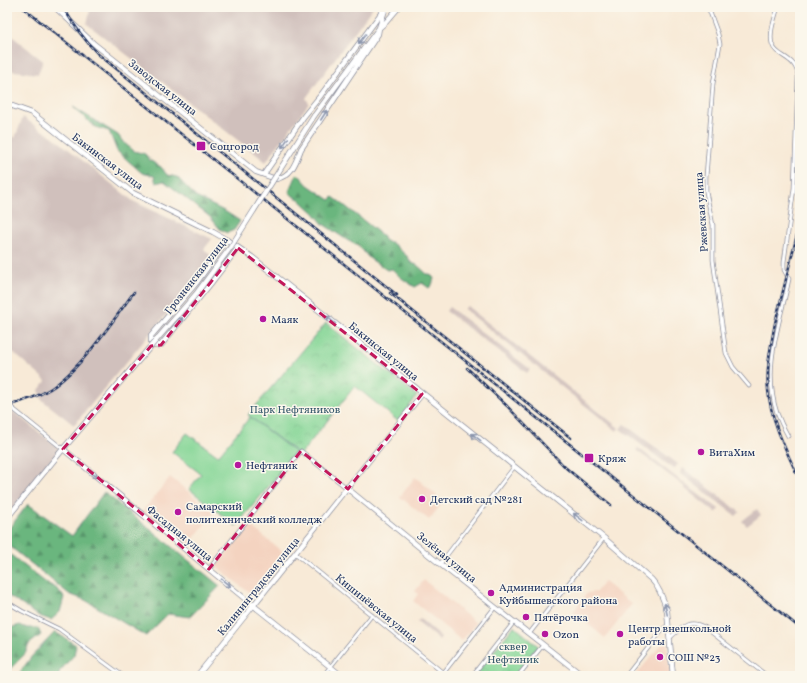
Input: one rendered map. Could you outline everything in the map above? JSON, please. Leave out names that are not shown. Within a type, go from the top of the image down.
[{"type":"main road","name":"Заводская улица","points":[[55,7],[73,25],[105,52],[256,172],[264,174]]},
{"type":"main road","points":[[386,7],[378,34],[301,149],[294,166],[288,174],[276,179],[264,174],[304,116],[386,7]]},
{"type":"main road","points":[[379,28],[399,7]]},
{"type":"main road","name":"Грозненская улица","points":[[7,518],[62,449],[196,294],[230,248],[314,116],[379,28]]},
{"type":"main road","name":"Бакинская улица","points":[[7,104],[32,113],[133,193],[228,240],[252,257],[604,538],[655,583],[666,606],[673,676]]},
{"type":"main road","points":[[228,240],[151,336],[151,346],[161,345],[238,248]]},
{"type":"main road","points":[[214,259],[238,248]]},
{"type":"main road","name":"Калининградская улица","points":[[198,676],[422,394]]},
{"type":"main road","name":"Фасадная улица","points":[[62,449],[342,676]]},
{"type":"main road","name":"Зелёная улица","points":[[348,488],[440,564],[583,676]]},
{"type":"street","name":"Ржевская улица","points":[[708,7],[720,44],[713,84],[706,177],[706,192],[713,225],[713,260],[723,345],[733,367],[749,386]]},
{"type":"street","points":[[778,7],[772,29],[772,45],[774,49],[796,67],[799,85],[794,188],[784,262],[784,270],[789,279],[773,346],[771,370],[772,396],[777,414],[788,436]]},
{"type":"street","name":"Фасадная улица","points":[[7,404],[62,449]]},
{"type":"street","name":"Зелёная улица","points":[[209,569],[302,451],[348,488]]},
{"type":"street","points":[[440,564],[514,467]]},
{"type":"street","points":[[529,634],[604,538]]},
{"type":"street","name":"Кишинёвская улица","points":[[296,554],[442,674],[447,676]]},
{"type":"street","points":[[7,602],[59,629],[123,676]]},
{"type":"street","points":[[442,674],[495,607]]},
{"type":"street","points":[[323,676],[372,615]]},
{"type":"street","points":[[472,676],[514,622]]},
{"type":"street","points":[[670,638],[685,625],[691,623],[698,624],[706,628],[767,676]]},
{"type":"street","points":[[626,676],[663,629],[668,625]]},
{"type":"street","points":[[518,676],[543,645]]},
{"type":"highlighted area","points":[[238,248],[422,394],[348,489],[301,451],[209,569],[63,449],[151,346],[161,345]]},
{"type":"shaded area","points":[[87,7],[373,7],[306,98],[309,103],[266,162],[87,24],[90,10]]},
{"type":"shaded area","points":[[7,32],[43,61],[38,74],[7,70]]},
{"type":"shaded area","points":[[23,117],[52,136],[133,201],[212,239],[204,249],[213,258],[74,425],[42,400],[39,390],[46,381],[7,347],[7,132],[15,138]]},
{"type":"shaded area","points":[[467,306],[619,428],[617,431],[464,309]]},
{"type":"shaded area","points":[[449,307],[530,369],[527,373],[446,311]]},
{"type":"shaded area","points":[[11,410],[60,449],[7,516],[7,411]]},
{"type":"shaded area","points":[[624,424],[678,464],[674,469],[620,429]]},
{"type":"shaded area","points":[[638,448],[719,509],[716,513],[684,488],[685,487],[636,450]]},
{"type":"shaded area","points":[[683,468],[740,512],[736,516],[680,473]]},
{"type":"shaded area","name":"Самарский политехнический колледж","points":[[170,477],[214,512],[187,547],[142,512]]},
{"type":"shaded area","name":"Детский сад №281","points":[[415,477],[444,501],[429,520],[400,497]]},
{"type":"shaded area","points":[[757,509],[761,515],[747,526],[742,521]]},
{"type":"shaded area","points":[[250,525],[286,555],[253,596],[216,566]]},
{"type":"shaded area","points":[[424,580],[476,623],[462,641],[413,601],[418,594],[415,591]]},
{"type":"shaded area","points":[[604,582],[632,604],[605,638],[573,612],[587,593],[596,592]]},
{"type":"shaded area","points":[[420,619],[441,637],[439,640],[417,622]]},
{"type":"shaded area","name":"СОШ №23","points":[[667,638],[670,676],[635,676]]},
{"type":"green space","points":[[73,107],[118,135],[123,142],[134,151],[145,154],[151,161],[161,167],[167,175],[177,177],[196,197],[240,221],[234,230],[227,233],[220,229],[210,217],[164,181],[156,183],[154,176],[142,173],[117,151],[109,131],[95,127]]},
{"type":"green space","points":[[298,174],[308,185],[330,200],[333,197],[340,202],[383,236],[383,239],[387,242],[391,242],[408,257],[411,263],[417,265],[427,274],[430,274],[434,278],[432,285],[429,288],[422,283],[415,287],[400,277],[392,269],[387,270],[369,258],[360,247],[323,224],[314,213],[289,192],[296,175]]},
{"type":"green space","name":"Парк Нефтяников","points":[[326,323],[417,396],[398,421],[355,386],[300,455],[248,415]]},
{"type":"green space","name":"Нефтяник","points":[[250,417],[296,453],[236,526],[189,489],[201,474],[172,452],[187,433],[218,456]]},
{"type":"green space","points":[[104,492],[220,586],[190,617],[168,614],[146,636],[85,600],[69,594],[7,544],[7,531],[28,504],[72,536]]},
{"type":"green space","points":[[7,552],[45,582],[56,588],[64,597],[60,612],[51,620],[39,616],[7,595]]},
{"type":"green space","points":[[20,625],[27,628],[38,628],[41,635],[29,644],[25,654],[7,672],[7,635],[10,628]]},
{"type":"green space","name":"сквер Нефтяник","points":[[514,626],[538,646],[514,676],[474,676]]},
{"type":"green space","points":[[55,632],[76,645],[74,655],[59,672],[59,676],[17,676],[32,656]]},
{"type":"railway","points":[[22,7],[800,628]]},
{"type":"railway","points":[[63,7],[79,32],[98,54],[397,295]]},
{"type":"railway","points":[[800,223],[775,323],[769,356],[768,373],[768,390],[772,414],[800,481]]},
{"type":"railway","points":[[7,406],[40,394],[62,380],[73,370],[106,331],[134,292]]},
{"type":"railway","points":[[390,293],[571,438]]},
{"type":"railway","points":[[467,368],[507,406],[566,468],[611,505]]},
{"type":"place","name":"Соцгород","points":[[201,146]]},
{"type":"place","name":"Маяк","points":[[263,319]]},
{"type":"place","name":"ВитаХим","points":[[701,452]]},
{"type":"place","name":"Кряж","points":[[589,458]]},
{"type":"place","name":"Нефтяник","points":[[238,465]]},
{"type":"place","name":"Детский сад №281","points":[[422,499]]},
{"type":"place","name":"Самарский политехнический колледж","points":[[178,512]]},
{"type":"place","name":"Администрация Куйбышевского района","points":[[491,593]]},
{"type":"place","name":"Пятёрочка","points":[[526,617]]},
{"type":"place","name":"Ozon","points":[[545,634]]},
{"type":"place","name":"Центр внешкольной работы","points":[[620,634]]},
{"type":"place","name":"СОШ №23","points":[[660,657]]}]
